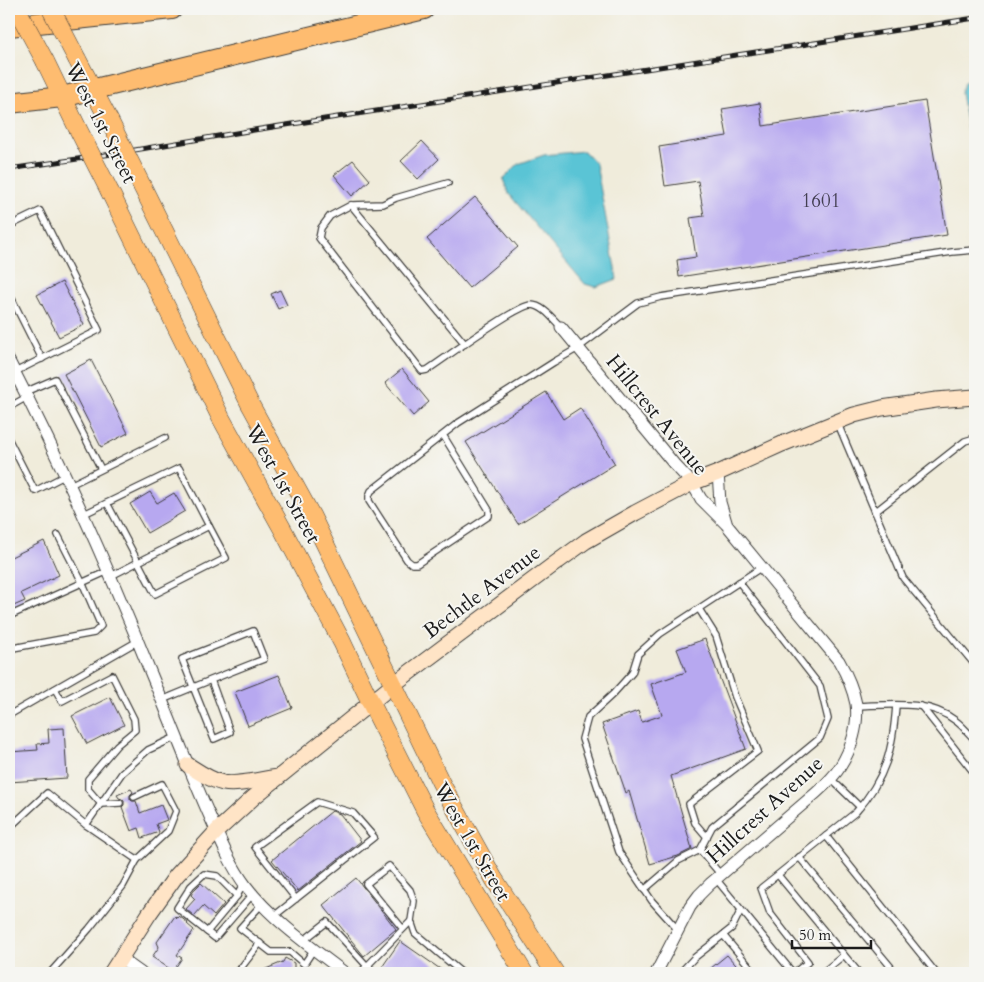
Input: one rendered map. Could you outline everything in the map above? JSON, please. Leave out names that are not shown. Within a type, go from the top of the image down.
[{"type":"highway","points":[[9,26],[172,9]]},
{"type":"highway","points":[[9,103],[62,97],[424,9]]},
{"type":"main road","name":"West 1st Street","points":[[18,9],[221,418],[302,564],[425,810],[524,973]]},
{"type":"main road","name":"West 1st Street","points":[[51,9],[110,122],[250,404],[310,515],[441,783],[494,880],[555,973]]},
{"type":"street","name":"Hillcrest Avenue","points":[[561,328],[692,483],[701,499],[726,524],[839,661],[848,676],[856,706],[853,737],[848,754],[840,768],[816,793],[699,895],[690,907],[656,973]]},
{"type":"street","points":[[9,361],[84,514],[188,765],[235,869],[253,894],[274,916],[345,973]]},
{"type":"street","name":"Bechtle Avenue","points":[[110,973],[176,876],[217,831],[254,797],[394,684],[586,541],[692,483],[854,415],[882,408],[936,400],[975,397]]},
{"type":"street","name":"Hillcrest Avenue","points":[[718,473],[720,502],[726,524]]},
{"type":"street","points":[[188,765],[203,775],[224,783],[237,784],[279,777]]},
{"type":"street","points":[[120,958],[141,973]]},
{"type":"lane","points":[[448,183],[396,198],[383,204],[351,205],[330,216],[321,228],[319,238],[422,371],[427,370],[502,320],[530,305],[541,308],[561,328]]},
{"type":"lane","points":[[351,205],[465,344]]},
{"type":"lane","points":[[9,226],[40,211],[99,330],[15,372]]},
{"type":"lane","points":[[444,435],[489,510],[489,516],[417,564],[412,564],[369,501],[371,491],[458,423],[578,348],[638,304],[661,297],[975,250]]},
{"type":"lane","points":[[9,292],[10,300],[42,359]]},
{"type":"lane","points":[[9,407],[55,379],[101,469]]},
{"type":"lane","points":[[837,422],[903,578],[975,665]]},
{"type":"lane","points":[[9,440],[35,491],[101,469],[165,438]]},
{"type":"lane","points":[[875,512],[965,441],[975,438]]},
{"type":"lane","points":[[84,514],[179,468],[226,558],[155,594],[107,503]]},
{"type":"lane","points":[[9,616],[82,582],[138,562],[210,526]]},
{"type":"lane","points":[[9,650],[94,633],[101,626],[82,582],[58,535]]},
{"type":"lane","points":[[679,931],[652,901],[619,852],[582,739],[588,717],[632,673],[638,654],[660,634],[762,567]]},
{"type":"lane","points":[[644,890],[678,861],[700,850],[712,827],[820,738],[828,720],[820,686],[739,582]]},
{"type":"lane","points":[[699,609],[716,636],[735,697],[758,751],[689,804],[695,823],[707,837]]},
{"type":"lane","points":[[162,700],[193,687],[264,659],[254,631],[182,659],[193,687],[214,739],[230,732],[211,680]]},
{"type":"lane","points":[[9,715],[138,641]]},
{"type":"lane","points":[[55,689],[62,701],[112,674],[134,719],[135,730],[116,745],[88,779],[88,789],[101,804]]},
{"type":"lane","points":[[700,850],[741,910],[794,973],[808,962],[770,913],[761,888],[860,807],[876,785],[886,766],[892,748],[896,705]]},
{"type":"lane","points":[[856,706],[921,706],[957,721],[975,740]]},
{"type":"lane","points":[[921,706],[975,774]]},
{"type":"lane","points":[[86,825],[122,773],[148,750],[176,736]]},
{"type":"lane","points":[[831,779],[860,807]]},
{"type":"lane","points":[[50,973],[124,886],[137,860],[168,831],[176,811],[162,784],[134,797]]},
{"type":"lane","points":[[9,828],[47,793],[86,825],[137,860]]},
{"type":"lane","points":[[274,916],[296,899],[374,837],[354,813],[318,802],[255,847],[296,899]]},
{"type":"lane","points":[[101,804],[120,803]]},
{"type":"lane","points":[[826,836],[936,973]]},
{"type":"lane","points":[[799,857],[896,973]]},
{"type":"lane","points":[[404,929],[366,884],[389,866],[410,890],[414,901],[411,921],[415,933],[462,973]]},
{"type":"lane","points":[[237,896],[217,876],[204,874],[191,886],[177,908],[215,938],[253,894]]},
{"type":"lane","points":[[778,874],[859,973]]},
{"type":"lane","points":[[207,932],[237,896],[244,883]]},
{"type":"lane","points":[[262,904],[240,928],[271,952],[290,952],[304,964],[314,949]]},
{"type":"lane","points":[[239,909],[250,917]]},
{"type":"lane","points":[[680,973],[694,958],[732,928],[741,910]]},
{"type":"lane","points":[[360,973],[411,921]]},
{"type":"lane","points":[[303,941],[327,922],[367,966],[376,973]]},
{"type":"lane","points":[[723,935],[755,973]]},
{"type":"lane","points":[[237,973],[260,944]]},
{"type":"lane","points":[[822,973],[844,955]]},
{"type":"water","points":[[975,78],[975,164],[973,162],[961,93],[965,82]]},
{"type":"water","points":[[584,151],[596,164],[617,279],[596,287],[585,284],[508,193],[503,179],[518,164],[544,155]]},
{"type":"building","points":[[925,101],[947,235],[679,277],[677,260],[696,257],[690,218],[704,216],[698,181],[665,186],[659,147],[727,136],[722,109],[760,103],[763,126]]},
{"type":"building","points":[[422,141],[439,159],[418,179],[401,161]]},
{"type":"building","points":[[353,160],[370,180],[352,196],[334,175]]},
{"type":"building","points":[[475,197],[518,247],[469,288],[427,239]]},
{"type":"building","points":[[62,282],[84,325],[59,337],[37,295]]},
{"type":"building","points":[[280,290],[287,305],[278,309],[271,294]]},
{"type":"building","points":[[91,360],[128,433],[101,447],[64,374]]},
{"type":"building","points":[[402,369],[429,402],[413,416],[385,383]]},
{"type":"building","points":[[546,392],[563,419],[580,408],[615,464],[518,524],[466,442]]},
{"type":"building","points":[[150,492],[157,503],[174,493],[185,511],[147,533],[130,504]]},
{"type":"building","points":[[44,541],[59,575],[21,593],[25,601],[9,608],[9,558]]},
{"type":"building","points":[[705,639],[746,749],[671,776],[692,849],[678,856],[650,864],[629,791],[626,793],[602,724],[638,711],[642,722],[662,715],[651,684],[686,672],[677,649]]},
{"type":"building","points":[[279,675],[292,708],[248,726],[235,692]]},
{"type":"building","points":[[110,697],[124,725],[87,744],[72,716]]},
{"type":"building","points":[[64,728],[67,778],[9,782],[9,752],[38,750],[37,744],[49,743],[48,729]]},
{"type":"building","points":[[131,789],[133,792],[130,795],[130,799],[136,801],[140,813],[161,805],[167,820],[156,824],[159,832],[142,838],[139,828],[131,831],[122,807],[124,801],[117,795]]},
{"type":"building","points":[[332,811],[340,814],[361,841],[298,891],[272,860]]},
{"type":"building","points":[[356,878],[396,929],[364,956],[323,905]]},
{"type":"building","points":[[201,883],[224,904],[214,916],[203,906],[194,916],[186,909],[195,899],[191,895]]},
{"type":"building","points":[[175,916],[177,918],[179,916],[194,930],[177,955],[182,958],[173,971],[152,957],[159,947],[157,942]]},
{"type":"building","points":[[400,941],[446,973],[381,973],[380,970]]},
{"type":"building","points":[[727,955],[743,973],[705,973]]},
{"type":"building","points":[[285,958],[294,963],[293,973],[256,973],[283,962]]},
{"type":"railway","points":[[9,169],[975,18]]}]
